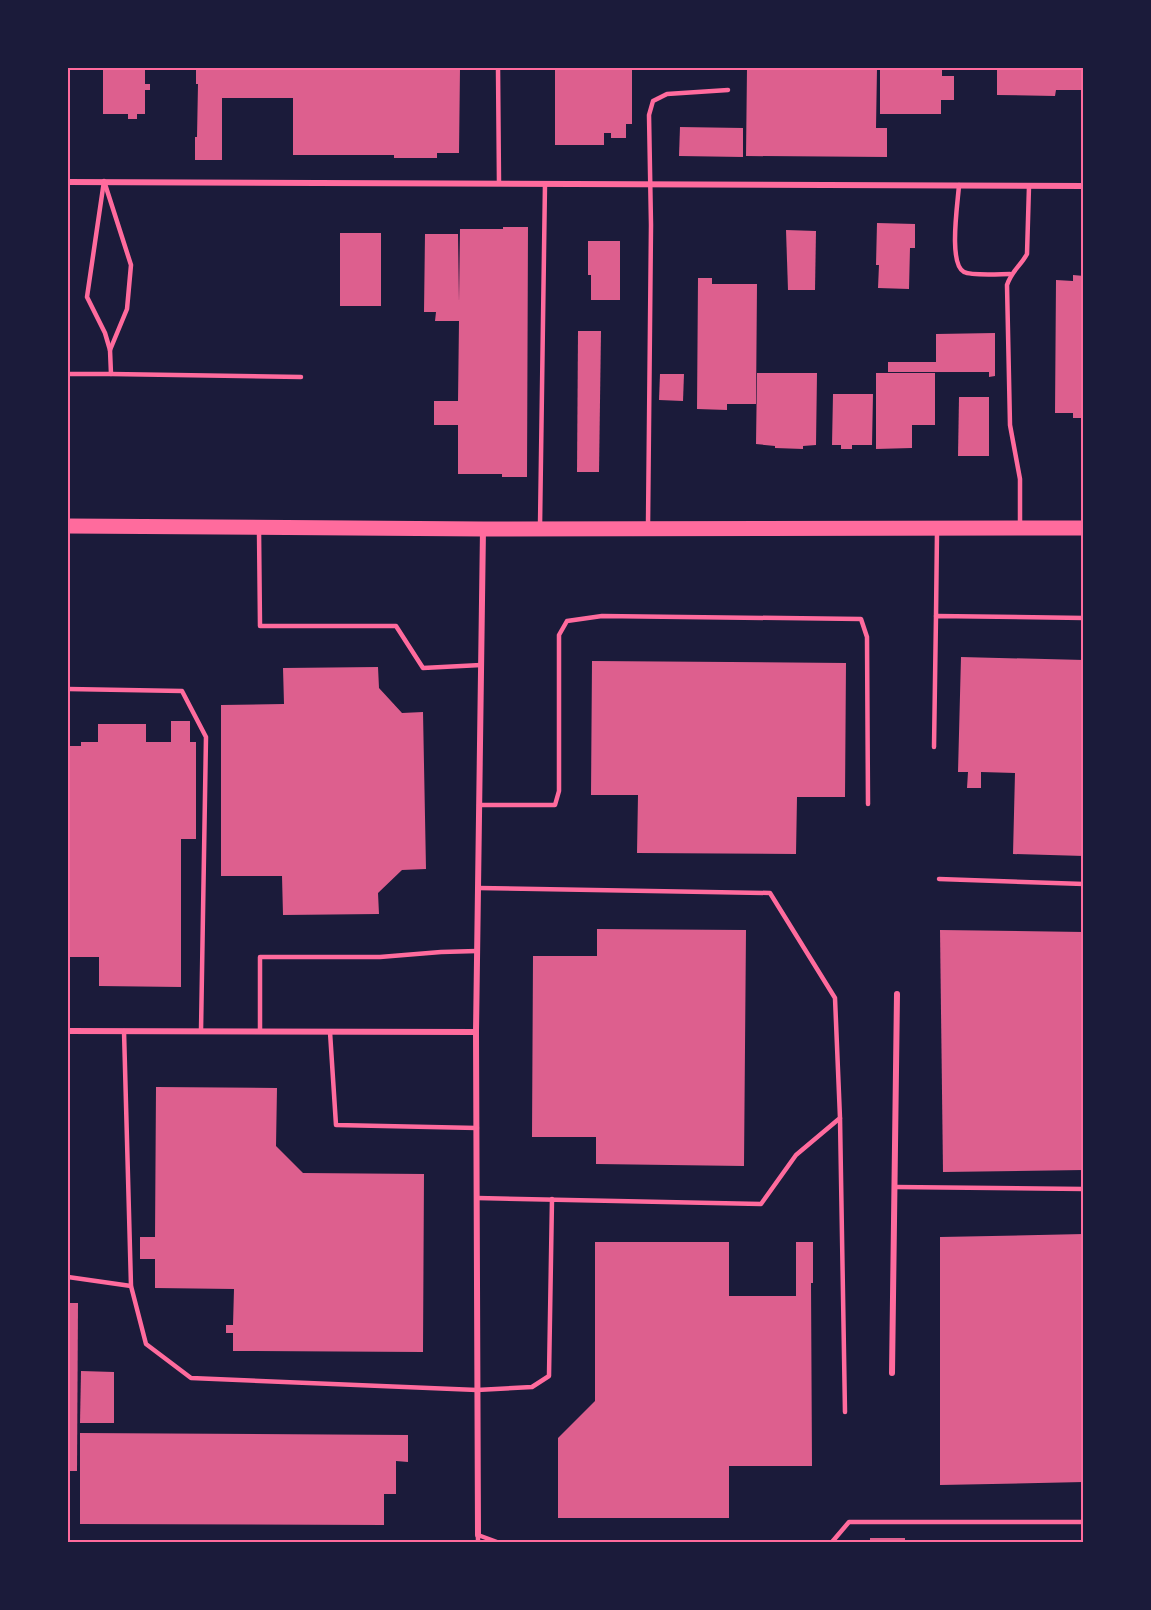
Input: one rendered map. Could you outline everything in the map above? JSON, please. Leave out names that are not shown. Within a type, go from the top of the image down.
[{"type":"main road","points":[[68,526],[483,529],[1083,528]]},
{"type":"street","points":[[68,182],[1083,186]]},
{"type":"street","points":[[478,1539],[476,1032],[483,529]]},
{"type":"street","points":[[892,1373],[897,994]]},
{"type":"street","points":[[68,1031],[476,1032]]},
{"type":"lane","points":[[498,68],[499,183]]},
{"type":"lane","points":[[648,528],[651,184],[649,115],[653,101],[666,94],[728,90]]},
{"type":"lane","points":[[104,181],[131,265],[127,309],[110,350]]},
{"type":"lane","points":[[104,181],[87,297],[105,333],[110,350],[111,374]]},
{"type":"lane","points":[[540,529],[545,183]]},
{"type":"lane","points":[[959,185],[954,254],[959,268],[965,273],[1010,274]]},
{"type":"lane","points":[[1020,528],[1020,479],[1010,425],[1007,285],[1010,274],[1022,263],[1027,254],[1029,186]]},
{"type":"lane","points":[[68,374],[301,377]]},
{"type":"lane","points":[[259,527],[260,626],[396,626],[423,668],[481,665]]},
{"type":"lane","points":[[934,747],[937,528]]},
{"type":"lane","points":[[479,805],[555,805],[559,790],[558,634],[567,621],[602,616],[861,619],[867,637],[868,804]]},
{"type":"lane","points":[[936,616],[1083,618]]},
{"type":"lane","points":[[68,689],[182,691],[206,737],[201,1031]]},
{"type":"lane","points":[[939,879],[1083,884]]},
{"type":"lane","points":[[478,888],[770,893],[835,998],[840,1119],[845,1412]]},
{"type":"lane","points":[[260,1031],[260,957],[380,957],[477,951]]},
{"type":"lane","points":[[123,1031],[131,1286],[146,1344],[191,1378],[477,1390],[532,1387],[549,1376],[552,1199]]},
{"type":"lane","points":[[330,1032],[336,1125],[477,1128]]},
{"type":"lane","points":[[477,1198],[761,1204],[796,1155],[840,1119]]},
{"type":"lane","points":[[896,1187],[1083,1189]]},
{"type":"lane","points":[[68,1277],[131,1286]]},
{"type":"lane","points":[[832,1542],[849,1522],[1083,1522]]},
{"type":"lane","points":[[478,1539],[497,1542]]},
{"type":"building","points":[[103,68],[145,68],[145,84],[150,84],[150,90],[145,90],[145,114],[137,114],[137,119],[128,119],[128,114],[103,114]]},
{"type":"building","points":[[196,68],[460,68],[459,153],[437,153],[437,158],[394,158],[394,155],[293,155],[293,98],[222,98],[222,160],[195,160],[198,84],[196,84]]},
{"type":"building","points":[[555,68],[632,68],[632,124],[626,124],[626,138],[611,138],[611,133],[604,133],[604,145],[555,145]]},
{"type":"building","points":[[747,68],[877,68],[876,128],[887,128],[887,157],[746,156]]},
{"type":"building","points":[[880,68],[942,68],[942,76],[954,76],[954,100],[941,100],[941,114],[880,114]]},
{"type":"building","points":[[997,68],[1084,68],[1084,90],[1056,90],[1055,96],[997,95]]},
{"type":"building","points":[[680,127],[743,128],[743,157],[679,156]]},
{"type":"building","points":[[877,223],[915,224],[915,248],[910,248],[909,289],[878,288]]},
{"type":"building","points":[[503,227],[528,227],[527,477],[502,477],[502,474],[458,474],[458,425],[434,425],[434,401],[458,401],[459,321],[435,321],[436,312],[424,312],[425,234],[458,234],[459,302],[460,229],[503,229]]},
{"type":"building","points":[[786,230],[816,231],[815,290],[788,290]]},
{"type":"building","points":[[340,233],[381,233],[381,306],[340,306]]},
{"type":"building","points":[[588,241],[620,241],[620,300],[591,300]]},
{"type":"building","points":[[1073,275],[1084,276],[1084,418],[1073,418],[1073,413],[1055,413],[1056,280],[1073,281]]},
{"type":"building","points":[[698,278],[712,278],[712,284],[757,284],[756,404],[727,404],[727,410],[697,409]]},
{"type":"building","points":[[578,331],[601,331],[599,472],[577,472]]},
{"type":"building","points":[[995,333],[995,376],[989,377],[989,372],[888,372],[888,362],[936,362],[936,334]]},
{"type":"building","points":[[757,373],[817,373],[816,445],[803,446],[803,449],[775,448],[775,446],[756,444]]},
{"type":"building","points":[[876,373],[935,373],[935,425],[912,425],[912,448],[876,449]]},
{"type":"building","points":[[660,374],[684,374],[683,401],[659,400]]},
{"type":"building","points":[[833,394],[873,394],[872,445],[852,445],[852,449],[841,449],[841,445],[832,445]]},
{"type":"building","points":[[959,397],[989,397],[989,456],[958,456]]},
{"type":"building","points":[[961,657],[1084,660],[1084,856],[1013,854],[1015,773],[981,772],[981,788],[967,788],[968,772],[958,772]]},
{"type":"building","points":[[592,661],[846,663],[845,797],[797,797],[796,854],[637,853],[638,795],[591,795]]},
{"type":"building","points":[[378,667],[379,688],[402,713],[423,712],[426,869],[402,870],[378,893],[379,914],[283,915],[282,876],[221,876],[221,705],[284,704],[283,668]]},
{"type":"building","points":[[171,721],[190,721],[190,742],[196,742],[196,839],[181,839],[181,987],[99,986],[99,957],[68,957],[68,746],[81,746],[81,742],[98,742],[98,724],[146,724],[146,742],[171,742]]},
{"type":"building","points":[[597,929],[746,930],[744,1166],[596,1164],[596,1137],[532,1137],[533,956],[597,956]]},
{"type":"building","points":[[940,930],[1084,932],[1084,1170],[943,1172]]},
{"type":"building","points":[[156,1087],[277,1088],[276,1146],[303,1173],[424,1174],[423,1352],[233,1351],[233,1333],[226,1333],[226,1325],[233,1325],[234,1289],[155,1288],[155,1259],[140,1259],[140,1237],[155,1237]]},
{"type":"building","points":[[1084,1234],[1084,1482],[940,1485],[940,1237]]},
{"type":"building","points":[[595,1242],[729,1242],[729,1296],[796,1296],[796,1242],[813,1242],[813,1283],[811,1283],[812,1466],[729,1466],[729,1518],[558,1518],[558,1438],[595,1401]]},
{"type":"building","points":[[68,1303],[78,1303],[77,1471],[68,1471]]},
{"type":"building","points":[[81,1371],[114,1372],[114,1423],[80,1423]]},
{"type":"building","points":[[80,1433],[408,1435],[408,1462],[396,1461],[396,1494],[384,1494],[384,1525],[80,1524]]},
{"type":"building","points":[[870,1538],[905,1538],[905,1542],[870,1542]]}]
